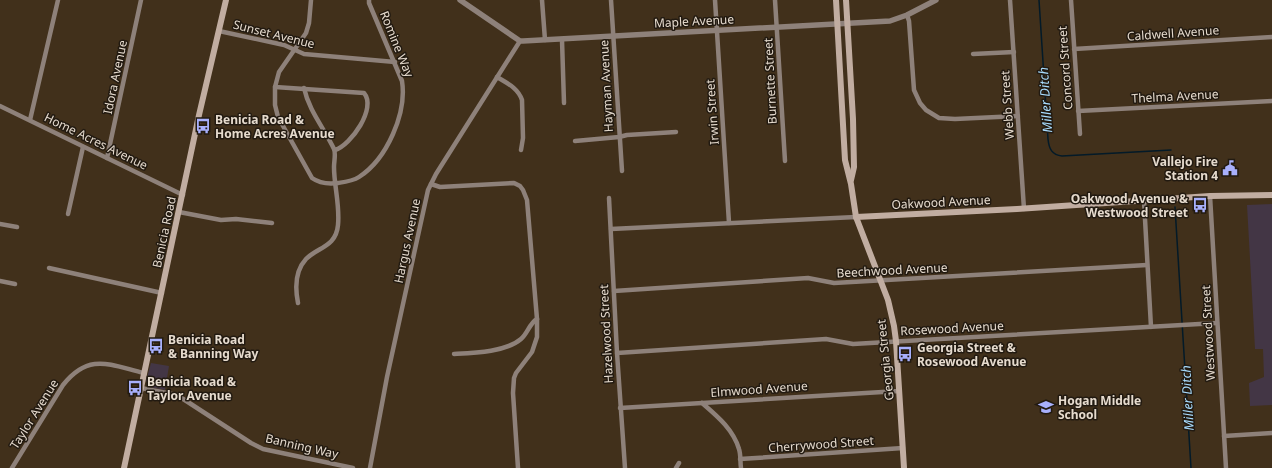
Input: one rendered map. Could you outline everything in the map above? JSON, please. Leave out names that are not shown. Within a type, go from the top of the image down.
[{"type":"main road","name":"Benicia Road","points":[[124,468],[198,120],[226,0]]},
{"type":"main road","name":"Georgia Street","points":[[836,0],[845,160],[851,184],[856,216],[892,314],[896,341],[904,468]]},
{"type":"main road","name":"Georgia Street","points":[[846,0],[853,119],[854,167],[851,184]]},
{"type":"main road","name":"Oakwood Avenue","points":[[856,216],[1024,209],[1210,196],[1272,195]]},
{"type":"street","points":[[30,120],[58,0]]},
{"type":"street","name":"Idora Avenue","points":[[108,158],[141,0]]},
{"type":"street","points":[[311,0],[309,23],[306,33],[295,51],[279,72],[275,86],[275,105],[278,117],[312,178],[317,182],[335,184]]},
{"type":"street","name":"Romine Way","points":[[335,184],[349,182],[358,178],[377,161],[392,136],[402,105],[402,80],[369,0]]},
{"type":"street","points":[[460,0],[520,41]]},
{"type":"street","points":[[542,0],[545,40]]},
{"type":"street","name":"Hayman Avenue","points":[[611,0],[622,171]]},
{"type":"street","name":"Irwin Street","points":[[715,0],[729,223]]},
{"type":"street","name":"Burnette Street","points":[[775,0],[785,161]]},
{"type":"street","name":"Maple Avenue","points":[[520,41],[562,40],[890,21],[907,15],[929,2],[936,0]]},
{"type":"street","name":"Webb Street","points":[[1010,0],[1024,209]]},
{"type":"street","name":"Concord Street","points":[[1071,0],[1080,134]]},
{"type":"street","points":[[907,15],[909,21],[914,90],[920,103],[926,110],[939,118],[955,119],[1018,116]]},
{"type":"street","name":"Sunset Avenue","points":[[219,31],[284,45],[304,54],[395,62]]},
{"type":"street","name":"Caldwell Avenue","points":[[1074,49],[1272,37]]},
{"type":"street","points":[[562,40],[564,103]]},
{"type":"street","name":"Hargus Avenue","points":[[370,468],[387,377],[431,184],[520,41]]},
{"type":"street","points":[[973,54],[1014,52]]},
{"type":"street","points":[[497,77],[514,88],[522,100],[523,138],[521,150]]},
{"type":"street","points":[[275,86],[364,93],[367,97],[368,107],[362,121],[355,134],[346,144],[335,150]]},
{"type":"street","points":[[298,303],[295,290],[302,264],[306,258],[330,243],[338,226],[337,190],[335,184],[335,150],[313,114],[304,88]]},
{"type":"street","name":"Thelma Avenue","points":[[1078,111],[1272,101]]},
{"type":"street","name":"Home Acres Avenue","points":[[0,106],[183,195]]},
{"type":"street","points":[[575,141],[627,135],[676,132]]},
{"type":"street","points":[[68,214],[83,147]]},
{"type":"street","points":[[431,184],[440,187],[514,183],[520,186],[527,200],[537,337],[532,352],[516,373],[514,378],[513,393],[518,468]]},
{"type":"street","name":"Westwood Street","points":[[1210,196],[1226,468]]},
{"type":"street","name":"Hazelwood Street","points":[[609,198],[620,408],[625,468]]},
{"type":"street","points":[[1144,201],[1150,327]]},
{"type":"street","points":[[179,212],[221,220],[236,219],[272,223]]},
{"type":"street","name":"Oakwood Avenue","points":[[611,229],[856,216]]},
{"type":"street","points":[[0,224],[17,227]]},
{"type":"street","name":"Beechwood Avenue","points":[[614,291],[808,278],[834,283],[1147,265]]},
{"type":"street","points":[[49,268],[162,293]]},
{"type":"street","points":[[0,281],[15,284]]},
{"type":"street","points":[[454,354],[488,352],[506,346],[521,338],[536,319]]},
{"type":"street","name":"Rosewood Avenue","points":[[617,352],[826,339],[853,344],[1217,323]]},
{"type":"street","name":"Taylor Avenue","points":[[12,468],[63,385],[68,378],[81,368],[96,364],[116,366],[144,373]]},
{"type":"street","name":"Banning Way","points":[[141,388],[177,395],[251,443],[263,448],[353,468]]},
{"type":"street","name":"Elmwood Avenue","points":[[620,408],[899,391]]},
{"type":"street","points":[[702,403],[723,422],[730,431],[740,451],[741,468]]},
{"type":"street","points":[[1224,436],[1272,433]]},
{"type":"street","name":"Cherrywood Street","points":[[740,459],[903,448]]},
{"type":"street","points":[[676,468],[679,463]]},
{"type":"shaded area","points":[[1272,204],[1272,405],[1250,406],[1249,383],[1264,377],[1263,349],[1255,349],[1247,205]]},
{"type":"shaded area","points":[[151,363],[169,366],[165,390],[150,387],[146,381]]},
{"type":"waterway","name":"Miller Ditch","points":[[1039,0],[1048,139],[1049,146],[1053,153],[1062,156],[1171,150]]},
{"type":"waterway","name":"Miller Ditch","points":[[1175,207],[1191,468]]},
{"type":"place","name":"Benicia Road & Home Acres Avenue","points":[[203,126]]},
{"type":"place","name":"Vallejo Fire Station 4","points":[[1230,168]]},
{"type":"place","name":"Oakwood Avenue & Westwood Street","points":[[1200,205]]},
{"type":"place","name":"Benicia Road & Banning Way","points":[[156,346]]},
{"type":"place","name":"Georgia Street & Rosewood Avenue","points":[[905,354]]},
{"type":"place","name":"Benicia Road & Taylor Avenue","points":[[135,388]]},
{"type":"place","name":"Hogan Middle School","points":[[1046,407]]}]
